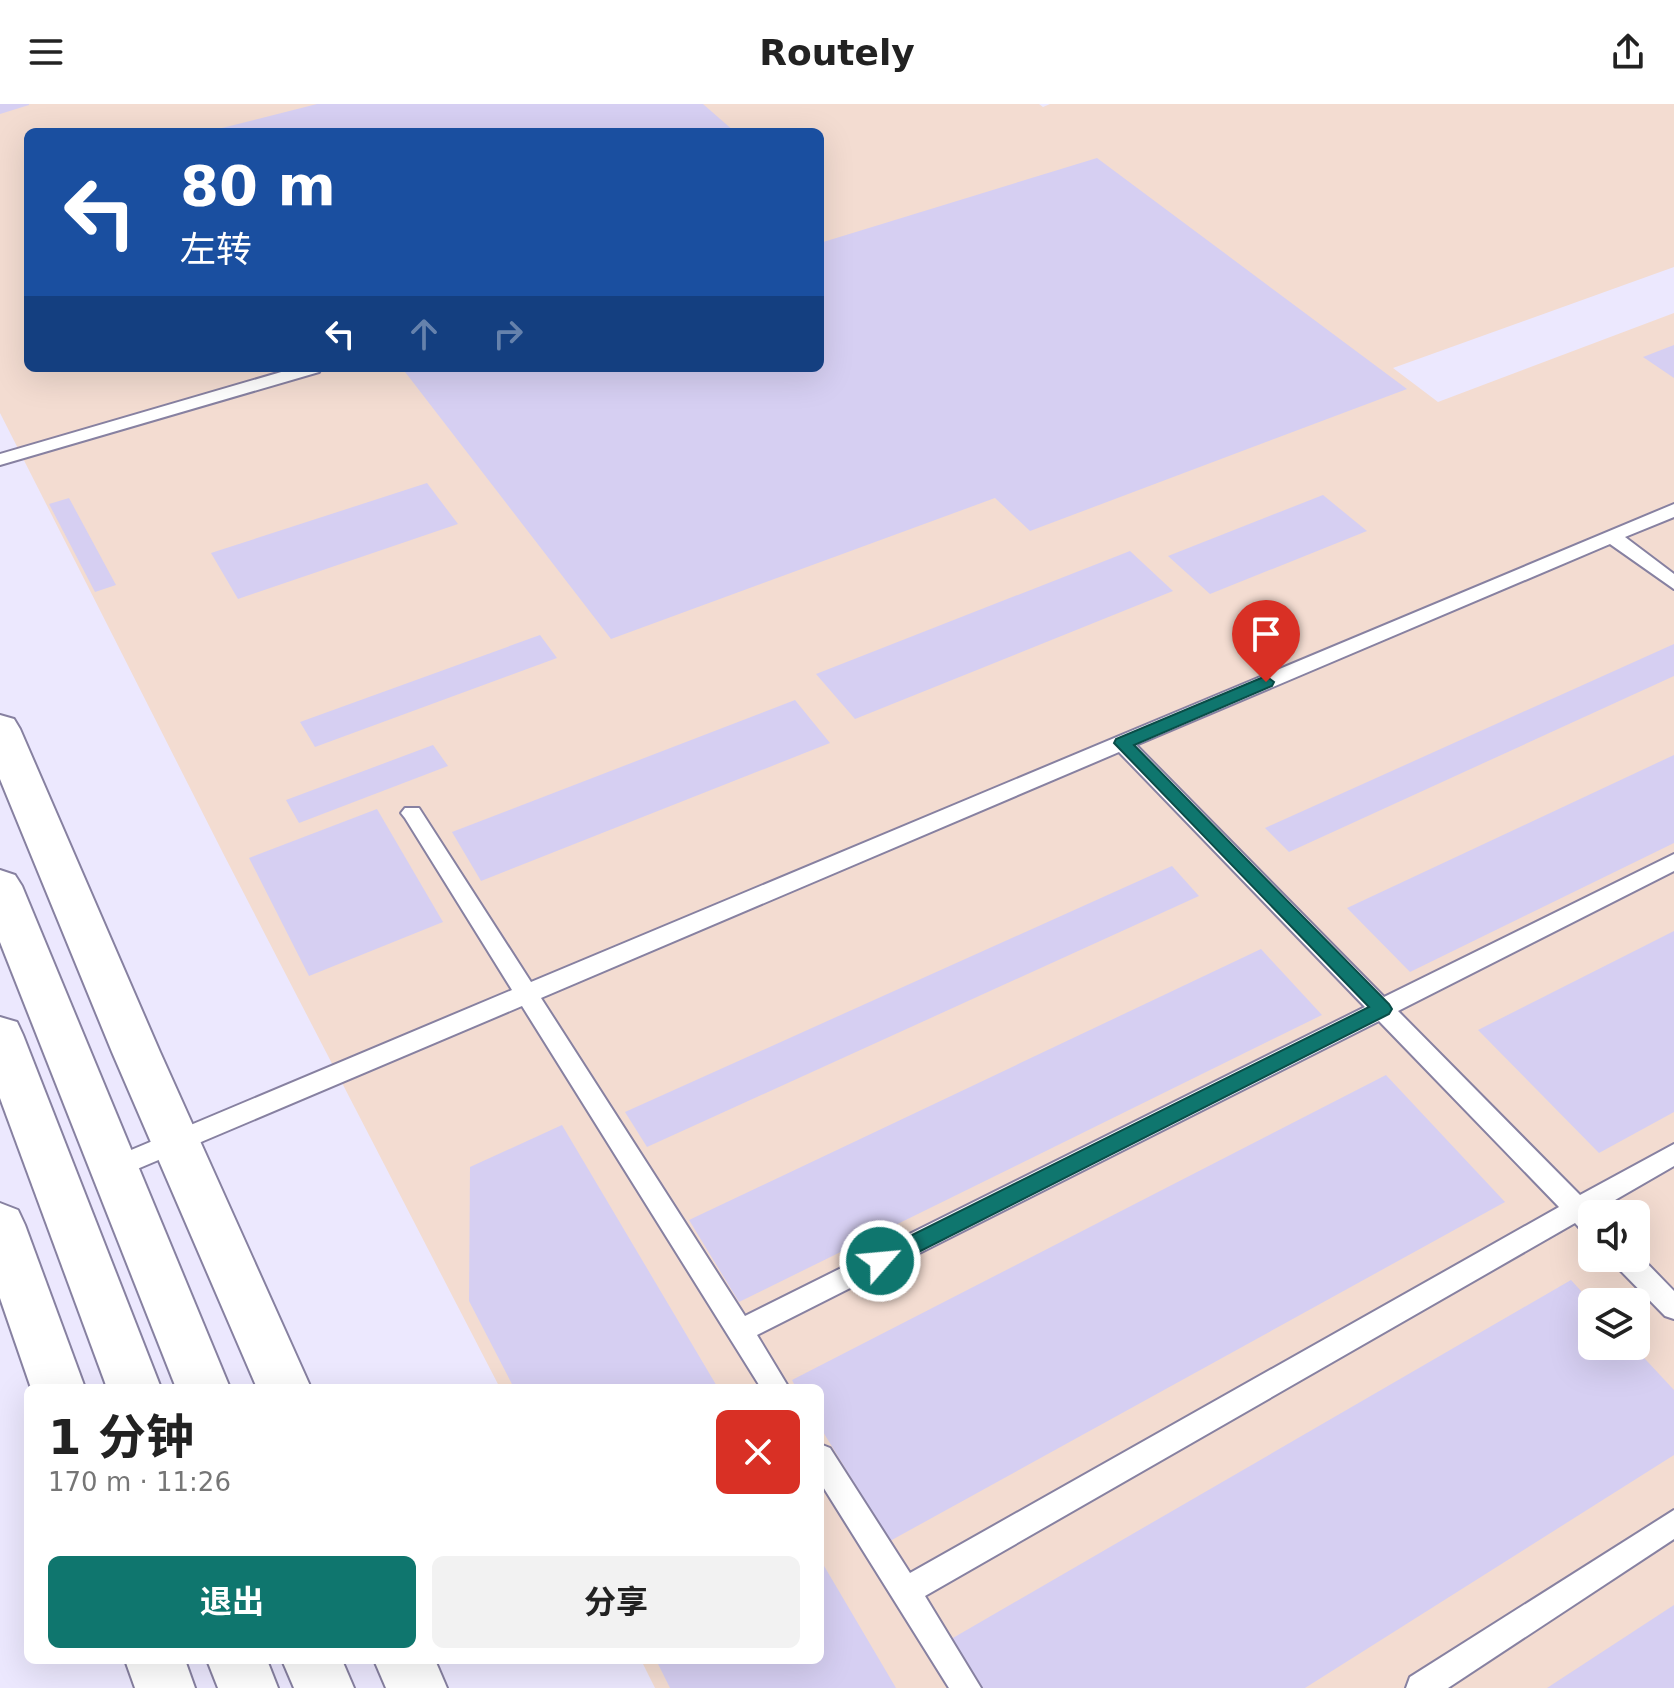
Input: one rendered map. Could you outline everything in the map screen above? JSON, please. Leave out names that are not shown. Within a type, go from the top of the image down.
[{"type":"street","points":[[0,729],[282,1384]]},
{"type":"street","points":[[0,886],[201,1384]]},
{"type":"street","points":[[0,1035],[132,1384]]},
{"type":"street","points":[[0,1225],[57,1384]]},
{"type":"street","points":[[156,1664],[165,1688]]},
{"type":"street","points":[[239,1664],[248,1688]]},
{"type":"street","points":[[314,1664],[324,1688]]},
{"type":"street","points":[[406,1664],[417,1688]]},
{"type":"lane","points":[[0,460],[299,372]]},
{"type":"lane","points":[[114,1168],[1674,510]]},
{"type":"lane","points":[[1611,536],[1674,583]]},
{"type":"lane","points":[[1122,743],[1578,1211]]},
{"type":"lane","points":[[412,813],[773,1384]]},
{"type":"lane","points":[[740,1331],[1674,862]]},
{"type":"lane","points":[[1608,1200],[1674,1154]]},
{"type":"lane","points":[[905,1592],[1578,1220]]},
{"type":"lane","points":[[1639,1272],[1674,1308]]},
{"type":"lane","points":[[824,1463],[966,1688]]},
{"type":"lane","points":[[1421,1688],[1674,1523]]},
{"type":"shaded area","points":[[0,104],[1039,104],[1043,107],[1050,104],[1674,104],[1674,267],[1393,368],[1438,402],[1674,313],[1674,1688],[655,1688],[643,1664],[824,1664],[824,1384],[498,1384],[0,413]]},
{"type":"building","points":[[0,104],[29,104],[29,105],[0,114]]},
{"type":"building","points":[[317,104],[703,104],[730,128],[222,128]]},
{"type":"building","points":[[1097,158],[1407,389],[1030,531],[995,498],[611,639],[405,372],[824,372],[824,242]]},
{"type":"building","points":[[1674,345],[1674,378],[1643,357]]},
{"type":"building","points":[[427,483],[458,524],[238,599],[211,553]]},
{"type":"building","points":[[1323,495],[1367,531],[1210,594],[1168,556]]},
{"type":"building","points":[[69,498],[116,585],[95,592],[49,504]]},
{"type":"building","points":[[1130,551],[1173,591],[855,719],[816,674]]},
{"type":"building","points":[[540,635],[557,658],[315,747],[300,722]]},
{"type":"building","points":[[1674,644],[1674,676],[1289,852],[1265,828]]},
{"type":"building","points":[[795,700],[830,743],[481,881],[452,832]]},
{"type":"building","points":[[433,745],[448,766],[299,823],[286,800]]},
{"type":"building","points":[[1674,755],[1674,843],[1410,972],[1347,908]]},
{"type":"building","points":[[377,809],[443,922],[309,976],[249,858]]},
{"type":"building","points":[[1172,866],[1199,896],[647,1147],[625,1112]]},
{"type":"building","points":[[1674,931],[1674,1112],[1599,1153],[1478,1030]]},
{"type":"building","points":[[1261,949],[1322,1015],[739,1302],[689,1220]]},
{"type":"building","points":[[1386,1075],[1505,1202],[890,1541],[824,1434],[824,1384],[794,1384],[792,1380]]},
{"type":"building","points":[[562,1125],[716,1384],[512,1384],[469,1301],[470,1167]]},
{"type":"building","points":[[1571,1280],[1578,1288],[1578,1360],[1646,1360],[1674,1390],[1674,1455],[1305,1688],[975,1688],[946,1642]]},
{"type":"building","points":[[824,1566],[896,1688],[670,1688],[658,1664],[824,1664]]},
{"type":"building","points":[[1674,1605],[1674,1688],[1547,1688]]},
{"type":"route","points":[[880,1261],[1382,1009],[1122,743],[1266,682]]}]
